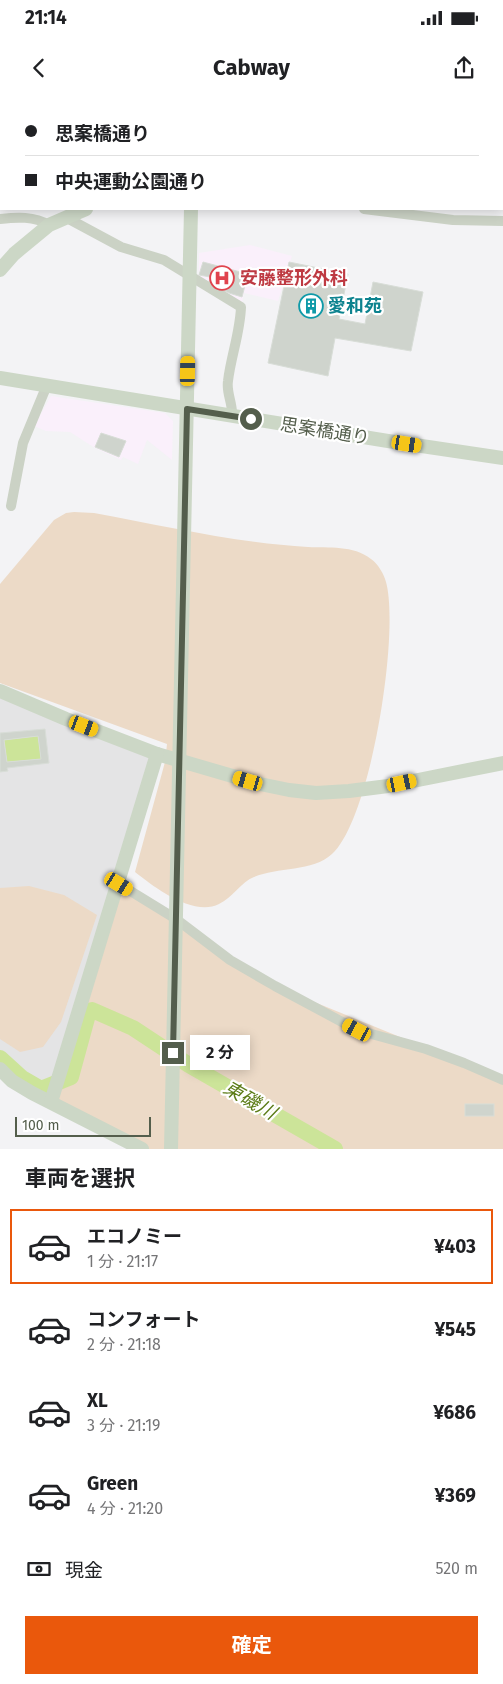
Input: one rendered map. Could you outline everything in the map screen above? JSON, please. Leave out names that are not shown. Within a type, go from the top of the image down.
[{"type":"street","points":[[0,270],[14,254],[50,225],[84,210]]},
{"type":"street","points":[[171,1149],[191,210]]},
{"type":"street","points":[[372,210],[453,220],[503,221]]},
{"type":"street","points":[[0,219],[13,217],[30,218],[41,220],[50,225]]},
{"type":"street","points":[[67,218],[121,247],[164,260],[241,307],[241,322],[228,383],[232,416]]},
{"type":"street","name":"思案橋通り","points":[[0,378],[503,458]]},
{"type":"street","points":[[11,506],[24,443],[47,386]]},
{"type":"street","points":[[0,691],[157,754],[260,784],[289,790],[316,793],[349,791],[388,786],[503,763]]},
{"type":"street","points":[[51,1102],[119,884],[157,754]]},
{"type":"street","points":[[119,884],[176,920],[230,960],[357,1030],[434,1052],[503,1080]]},
{"type":"street","points":[[0,1069],[12,1082],[142,1149]]},
{"type":"shaded area","points":[[250,245],[292,256],[278,301],[244,293],[242,303],[199,279],[199,253]]},
{"type":"shaded area","points":[[51,396],[165,413],[173,421],[172,460],[147,440],[138,464],[123,457],[121,460],[95,448],[70,432],[46,431],[34,426]]},
{"type":"shaded area","points":[[66,513],[94,513],[254,542],[349,549],[364,555],[378,566],[386,582],[389,607],[389,641],[379,724],[359,804],[346,834],[332,854],[324,860],[305,867],[263,874],[249,879],[224,901],[209,907],[198,907],[174,899],[135,872],[165,762],[167,744],[0,683],[0,584],[54,520]]},
{"type":"shaded area","points":[[0,697],[151,756],[54,1084],[45,1088],[19,1074],[0,1054]]},
{"type":"shaded area","points":[[38,736],[41,759],[7,762],[4,740]]},
{"type":"shaded area","points":[[119,884],[275,986],[503,1079],[503,1149],[142,1149],[51,1102]]},
{"type":"shaded area","points":[[29,886],[64,895],[97,915],[61,1022],[43,1047],[20,1052],[0,1039],[0,888]]},
{"type":"building","points":[[203,262],[248,274],[242,297],[209,283],[210,277],[199,275]]},
{"type":"building","name":"愛和苑","points":[[289,262],[348,274],[339,319],[365,324],[373,282],[423,292],[411,351],[335,338],[328,376],[268,363]]},
{"type":"building","points":[[101,433],[126,441],[119,457],[95,447]]},
{"type":"building","points":[[45,729],[49,763],[7,768],[8,771],[0,772],[0,733]],"holes":[[[38,736],[41,759],[7,762],[4,740]]]},
{"type":"building","points":[[465,1104],[494,1104],[494,1116],[465,1116]]},
{"type":"waterway","name":"東磯川","points":[[0,1058],[22,1078],[41,1089],[71,1077],[89,1011],[92,1010],[133,1028],[189,1065],[335,1149]]},
{"type":"place","name":"安藤整形外科","points":[[222,278]]},
{"type":"place","name":"愛和苑","points":[[311,306]]},
{"type":"route","points":[[173,1053],[187,409],[251,419]]}]
